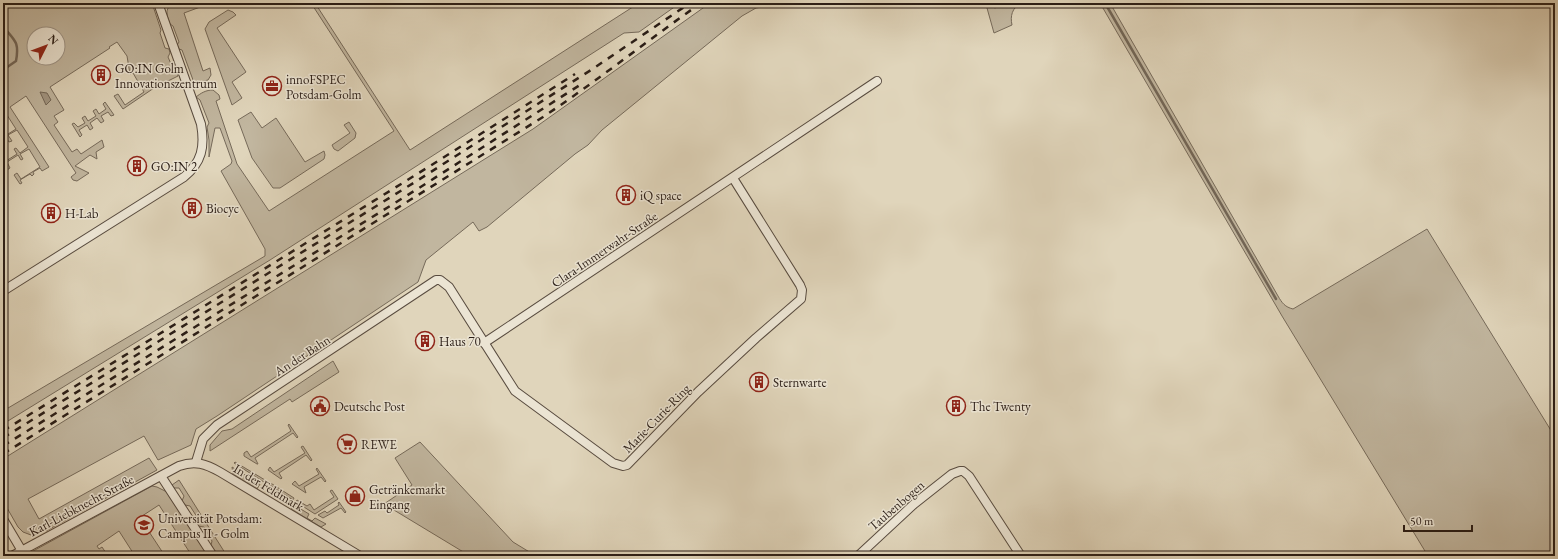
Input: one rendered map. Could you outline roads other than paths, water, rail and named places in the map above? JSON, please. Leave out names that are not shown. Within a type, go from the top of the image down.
[{"type":"street","points":[[3,291],[184,177],[198,163],[203,145],[201,124],[158,3]]},
{"type":"street","name":"Clara-Immerwahr-Straße","points":[[484,343],[877,81]]},
{"type":"street","name":"Marie-Curie-Ring","points":[[436,280],[444,282],[449,287],[484,343],[519,394],[613,463],[623,466],[627,464],[698,392],[756,338],[801,299],[802,295],[800,285],[733,178]]},
{"type":"street","name":"An der Bahn","points":[[196,462],[203,439],[217,426],[436,280]]},
{"type":"street","points":[[196,462],[180,466],[161,476],[213,556]]},
{"type":"street","name":"In der Feldmark","points":[[196,462],[220,472],[360,556]]},
{"type":"street","name":"Taubenbogen","points":[[858,556],[914,504],[952,474],[960,471],[963,471],[969,476],[1021,556]]},
{"type":"street","name":"Karl-Liebknecht-Straße","points":[[12,556],[161,476]]},
{"type":"street","points":[[3,519],[22,551]]},
{"type":"waterway","points":[[995,7],[1006,3]]},
{"type":"waterway","points":[[1105,3],[1276,299]]},
{"type":"waterway","points":[[3,26],[15,41],[17,49],[16,61],[3,70]]},
{"type":"railway","points":[[3,438],[415,182],[591,70],[690,3]]},
{"type":"railway","points":[[3,454],[543,117],[701,3]]},
{"type":"railway","points":[[3,431],[430,166],[575,74]]},
{"type":"railway","points":[[3,446],[419,188],[583,83]]},
{"type":"place","name":"GO:IN Golm Innovationszentrum","points":[[101,75]]},
{"type":"place","name":"innoFSPEC Potsdam-Golm","points":[[272,86]]},
{"type":"place","name":"GO:IN 2","points":[[137,166]]},
{"type":"place","name":"iQ space","points":[[626,195]]},
{"type":"place","name":"Biocyc","points":[[192,208]]},
{"type":"place","name":"H-Lab","points":[[51,213]]},
{"type":"place","name":"Haus 70","points":[[425,341]]},
{"type":"place","name":"Sternwarte","points":[[759,382]]},
{"type":"place","name":"Deutsche Post","points":[[320,406]]},
{"type":"place","name":"The Twenty","points":[[956,406]]},
{"type":"place","name":"REWE","points":[[347,444]]},
{"type":"place","name":"Getränkemarkt Eingang","points":[[355,496]]},
{"type":"place","name":"Universität Potsdam: Campus II - Golm","points":[[144,525]]}]
